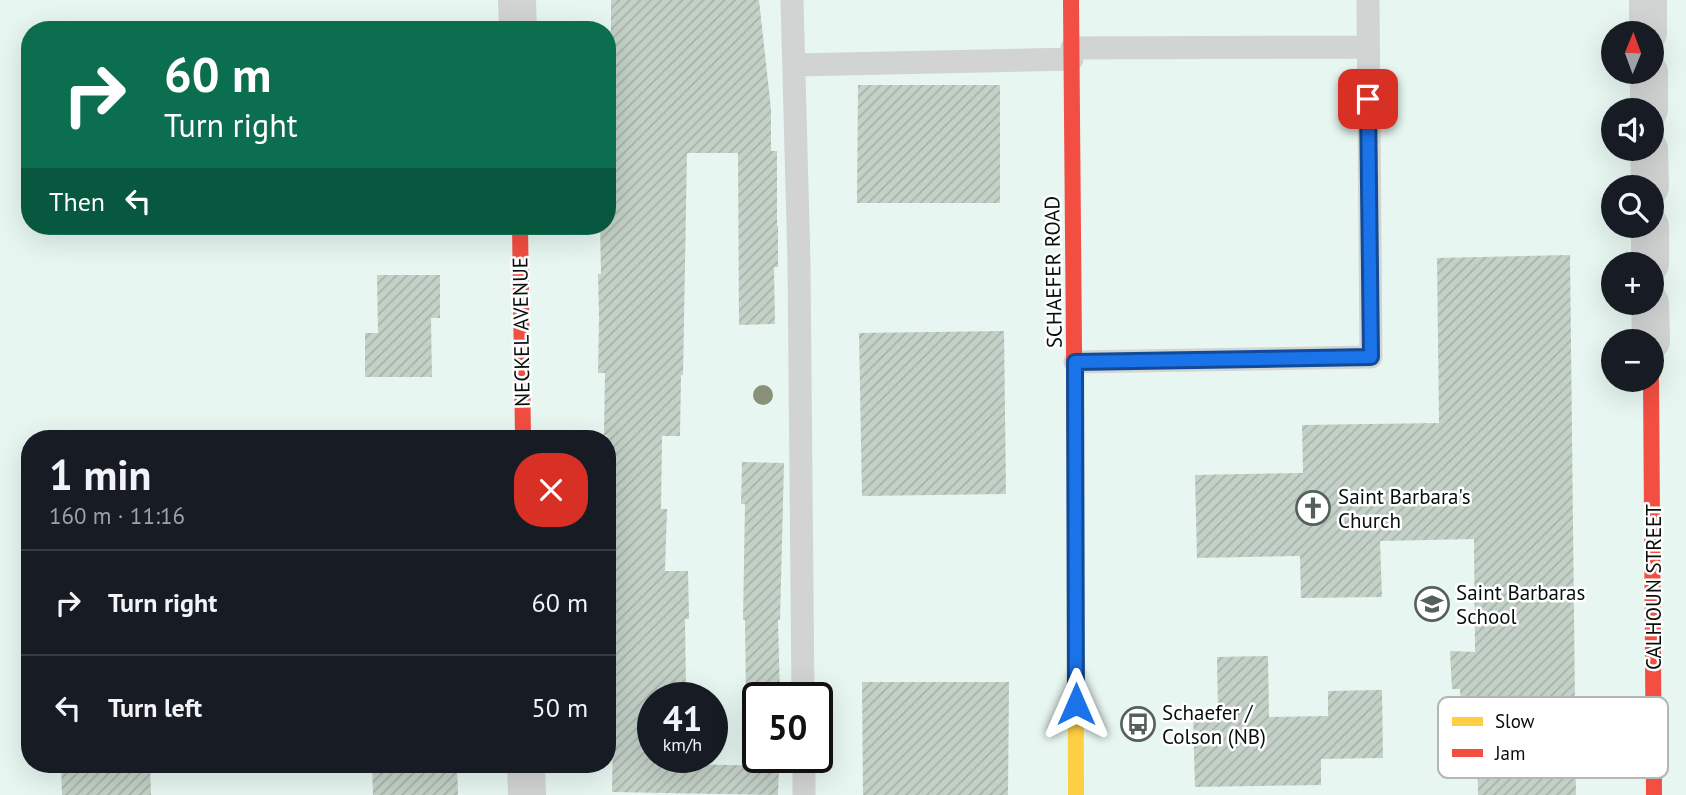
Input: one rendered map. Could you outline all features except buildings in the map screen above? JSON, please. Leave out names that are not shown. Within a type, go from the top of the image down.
[{"type":"main road","name":"SCHAEFER ROAD","points":[[1071,0],[1076,795]]},
{"type":"main road","name":"NECKEL AVENUE","points":[[520,235],[523,430]]},
{"type":"main road","name":"CALHOUN STREET","points":[[1651,392],[1653,697]]},
{"type":"street","points":[[517,0],[518,21]]},
{"type":"street","points":[[1648,0],[1648,21]]},
{"type":"street","points":[[527,773],[527,795]]},
{"type":"lane","points":[[792,0],[799,263],[803,682]]},
{"type":"lane","points":[[1075,362],[1371,357],[1368,0]]},
{"type":"lane","points":[[794,65],[1072,54],[1368,47]]},
{"type":"lane","points":[[804,773],[804,795]]},
{"type":"traffic: slow","points":[[1075,466],[1076,795]]},
{"type":"traffic: jam","points":[[1071,0],[1075,466]]},
{"type":"traffic: jam","points":[[520,235],[523,430]]},
{"type":"traffic: jam","points":[[1651,392],[1653,697]]},
{"type":"traffic: jam","points":[[1654,778],[1654,795]]},
{"type":"place","name":"Saint Barbara's Church","points":[[1313,508]]},
{"type":"place","name":"Saint Barbaras School","points":[[1432,604]]},
{"type":"place","name":"Schaefer / Colson (NB)","points":[[1138,724]]},
{"type":"route","points":[[1076,704],[1075,362],[1371,357],[1368,99]]}]
